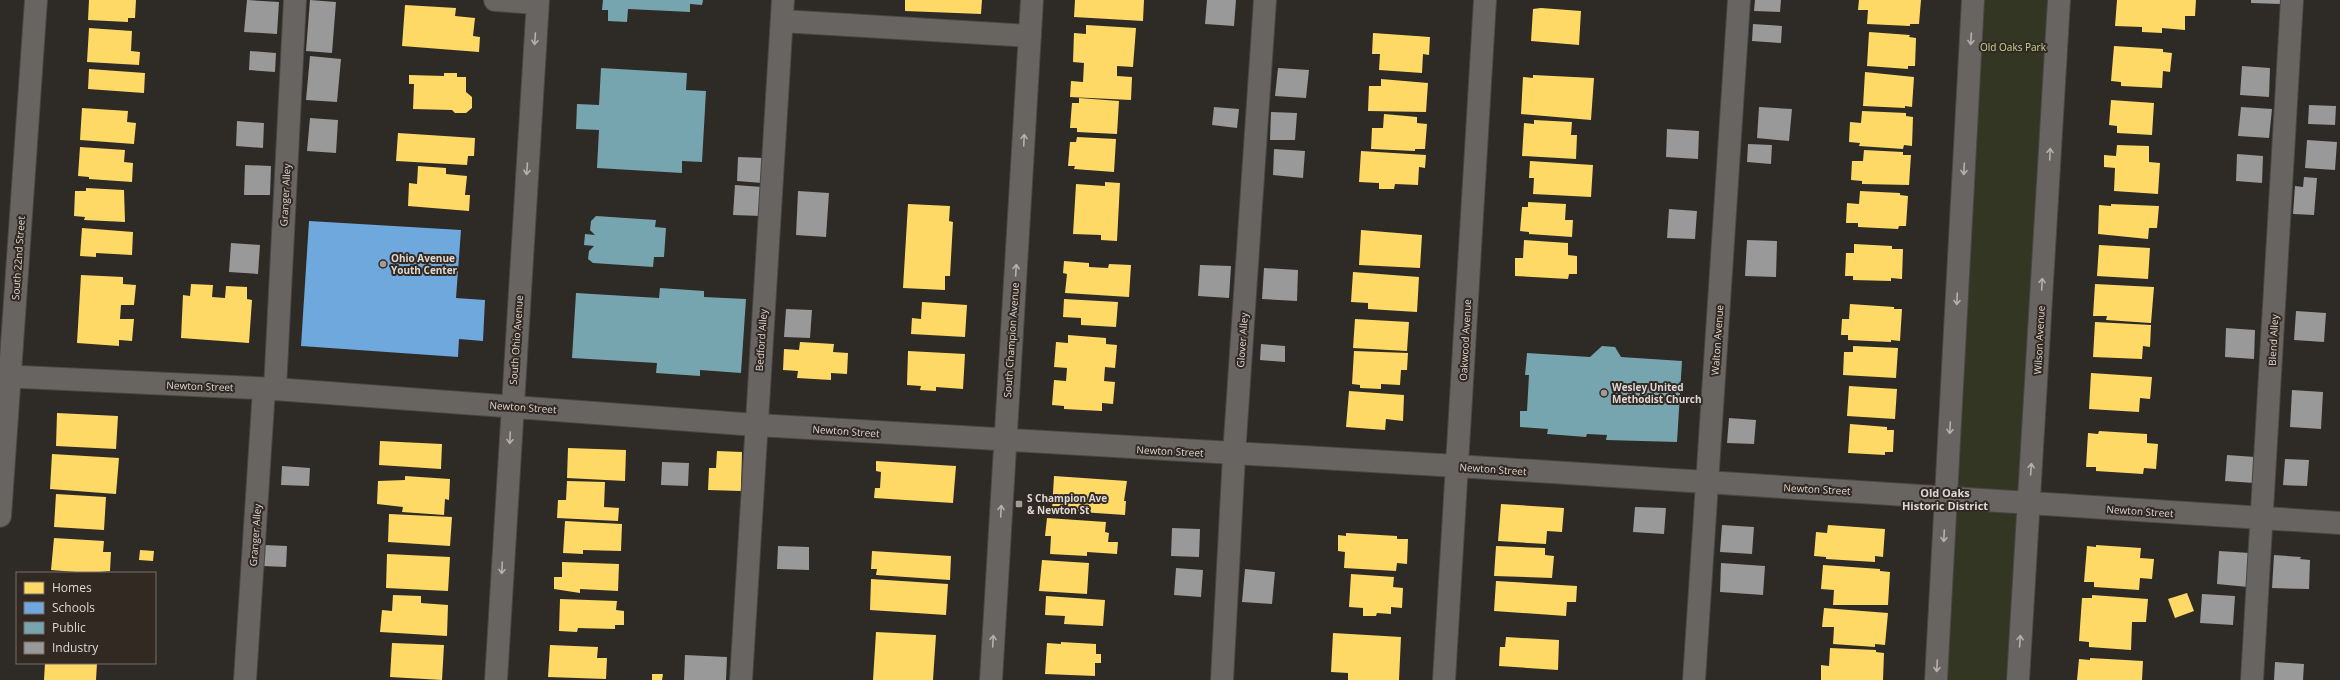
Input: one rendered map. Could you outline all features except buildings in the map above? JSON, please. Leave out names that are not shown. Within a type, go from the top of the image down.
[{"type":"street","name":"South 22nd Street","points":[[0,516],[5,376],[36,0]]},
{"type":"street","name":"Granger Alley","points":[[245,680],[270,389],[294,0]]},
{"type":"street","points":[[494,0],[538,2]]},
{"type":"street","name":"South Champion Avenue","points":[[991,680],[1032,0]]},
{"type":"street","name":"Glover Alley","points":[[1222,680],[1234,455],[1265,0]]},
{"type":"street","name":"Oakwood Avenue","points":[[1444,680],[1485,0]]},
{"type":"street","name":"Walton Avenue","points":[[1694,680],[1739,0]]},
{"type":"street","points":[[1936,680],[1973,0]]},
{"type":"street","name":"Wilson Avenue","points":[[2018,680],[2059,0]]},
{"type":"street","name":"Blend Alley","points":[[2252,680],[2292,0]]},
{"type":"street","name":"South Ohio Avenue","points":[[496,680],[511,406],[538,2]]},
{"type":"street","points":[[783,10],[1030,36]]},
{"type":"street","name":"Bedford Alley","points":[[741,680],[783,10]]},
{"type":"street","name":"Newton Street","points":[[5,376],[270,389],[756,425],[1234,455],[1457,466],[2340,523]]},
{"type":"green space","name":"Old Oaks Park","points":[[1978,0],[2054,0],[2011,680],[1939,680]]},
{"type":"place","name":"Ohio Avenue Youth Center","points":[[383,264]]},
{"type":"place","name":"Wesley United Methodist Church","points":[[1604,393]]},
{"type":"place","name":"S Champion Ave & Newton St","points":[[1019,504]]},
{"type":"district","name":"Old Oaks Historic District","points":[[1945,499]]}]
